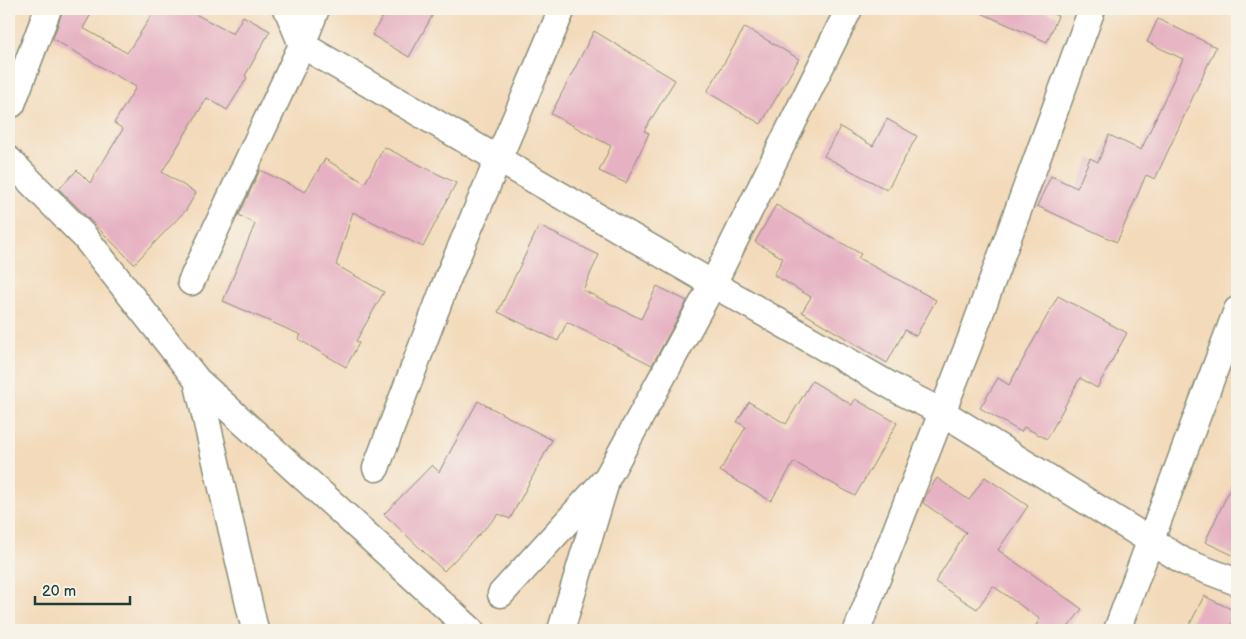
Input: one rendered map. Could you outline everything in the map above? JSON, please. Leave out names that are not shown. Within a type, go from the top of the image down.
[{"type":"street","points":[[12,104],[48,9]]},
{"type":"street","points":[[286,9],[302,45],[713,284],[900,391],[942,412],[1185,562],[1237,582]]},
{"type":"street","points":[[191,282],[302,45],[316,9]]},
{"type":"street","points":[[376,468],[447,280],[562,9]]},
{"type":"street","points":[[561,630],[607,478],[713,284],[849,9]]},
{"type":"street","points":[[857,630],[942,412],[1092,9]]},
{"type":"street","points":[[9,160],[84,236],[197,380],[471,630]]},
{"type":"street","points":[[1118,630],[1237,310]]},
{"type":"street","points":[[197,380],[255,630]]},
{"type":"street","points":[[500,594],[607,478]]},
{"type":"building","points":[[63,9],[94,9],[83,28],[127,53],[156,9],[186,9],[233,34],[243,16],[270,31],[245,76],[247,78],[227,110],[207,98],[162,172],[196,193],[186,210],[134,264],[59,189],[77,170],[90,183],[123,129],[114,123],[136,87],[53,39]]},
{"type":"building","points":[[387,9],[436,9],[409,57],[372,35]]},
{"type":"building","points":[[972,9],[1041,9],[1058,16],[1047,42]]},
{"type":"building","points":[[1158,19],[1216,47],[1155,179],[1146,175],[1117,242],[1037,206],[1051,176],[1077,188],[1090,158],[1098,162],[1109,135],[1141,150],[1183,59],[1147,42]]},
{"type":"building","points":[[745,27],[799,59],[761,124],[707,92]]},
{"type":"building","points":[[594,31],[675,80],[644,131],[649,133],[626,183],[599,171],[611,146],[551,114]]},
{"type":"building","points":[[887,119],[917,136],[887,190],[824,156],[840,127],[873,146]]},
{"type":"building","points":[[384,147],[456,183],[423,247],[353,212],[336,265],[384,292],[356,341],[359,343],[346,367],[298,339],[301,335],[223,301],[255,224],[239,215],[260,170],[305,192],[325,159],[365,183]]},
{"type":"building","points":[[776,205],[861,254],[858,258],[936,300],[916,336],[905,330],[887,363],[802,312],[811,297],[774,275],[783,258],[755,242]]},
{"type":"building","points":[[539,226],[599,255],[583,290],[641,319],[657,286],[687,301],[652,365],[567,322],[558,341],[498,312]]},
{"type":"building","points":[[1058,296],[1127,333],[1097,388],[1080,378],[1047,439],[1024,427],[1021,432],[980,408],[998,378],[1009,385]]},
{"type":"building","points":[[812,381],[852,405],[855,399],[897,423],[855,496],[794,462],[771,501],[720,471],[746,427],[737,422],[749,402],[786,424]]},
{"type":"building","points":[[478,401],[552,440],[510,519],[499,514],[444,571],[384,514],[432,465],[439,472]]},
{"type":"building","points":[[1237,474],[1237,557],[1205,542]]},
{"type":"building","points":[[985,477],[1028,506],[998,550],[1082,609],[1066,630],[1033,630],[1040,619],[993,586],[977,609],[935,582],[966,532],[923,503],[926,495],[937,478],[969,500]]},
{"type":"building","points":[[1204,596],[1237,612],[1229,630],[1187,630]]}]
